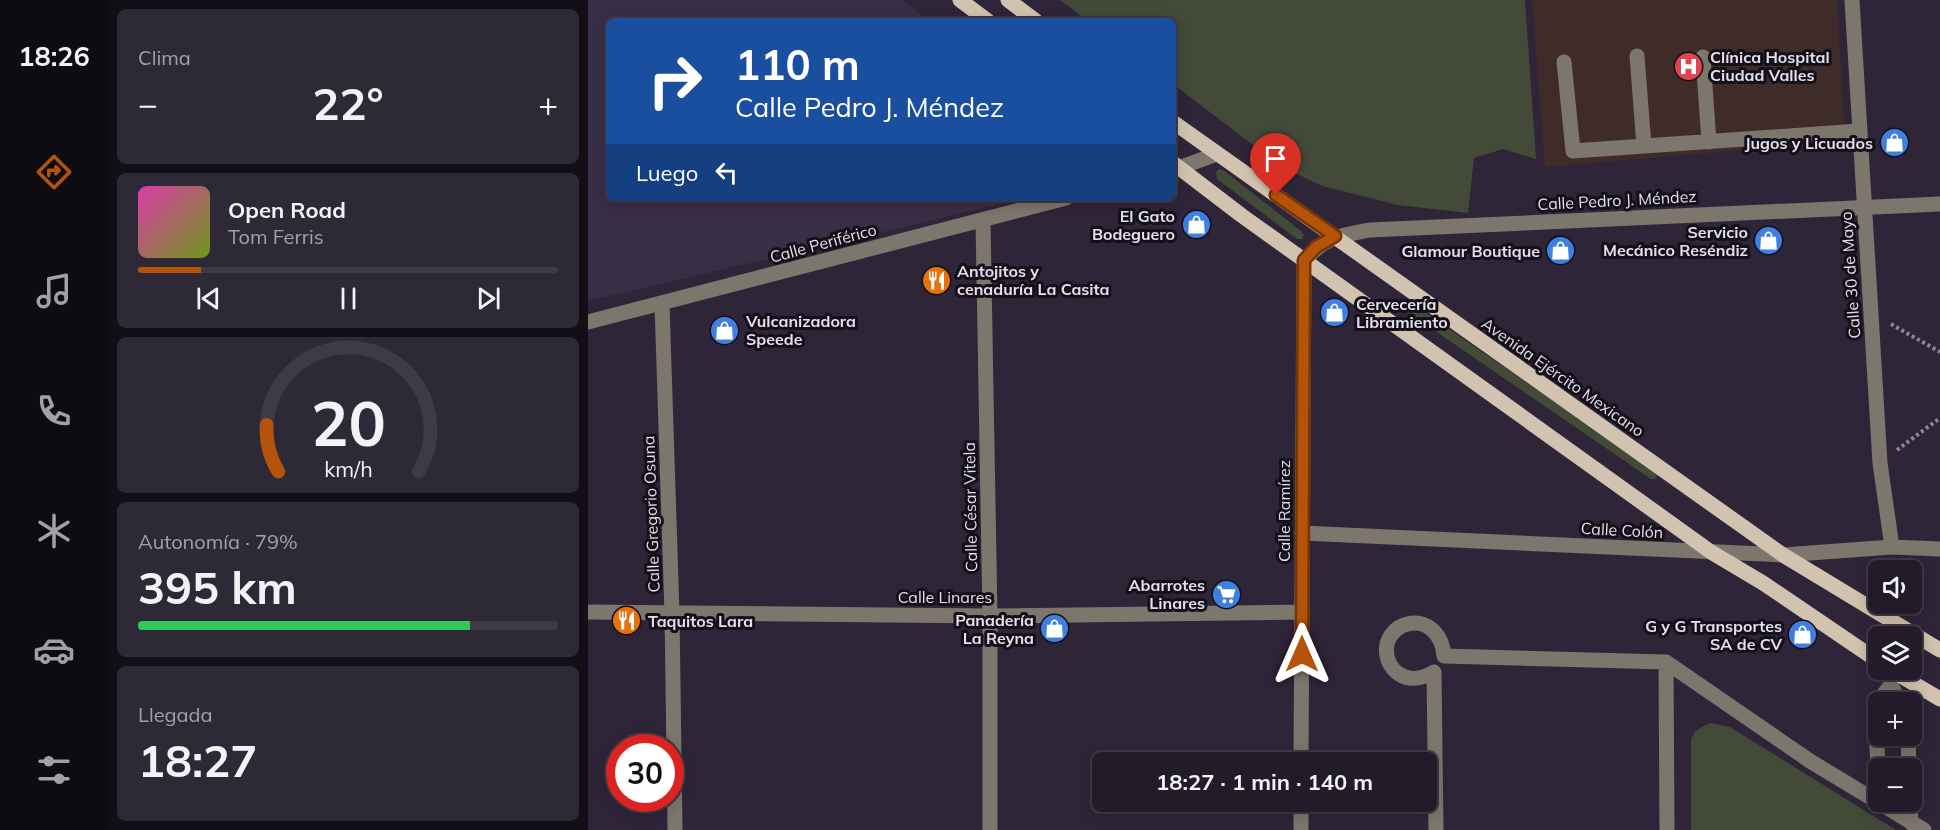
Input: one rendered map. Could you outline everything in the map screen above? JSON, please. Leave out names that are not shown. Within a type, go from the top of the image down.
[{"type":"main road","points":[[960,0],[983,18]]},
{"type":"main road","points":[[1008,0],[1032,18]]},
{"type":"main road","name":"Avenida Ejército Mexicano","points":[[1176,124],[1783,555],[1893,626]]},
{"type":"main road","points":[[1176,168],[1711,552],[1763,583],[1868,655]]},
{"type":"main road","name":"Avenida Ejército Mexicano","points":[[1922,642],[1940,650]]},
{"type":"main road","points":[[1904,680],[1940,699]]},
{"type":"street","name":"Calle 30 de Mayo","points":[[1852,0],[1880,463],[1892,547]]},
{"type":"street","points":[[1637,57],[1644,146]]},
{"type":"street","points":[[1703,57],[1709,142]]},
{"type":"street","points":[[1564,62],[1573,151],[1859,131]]},
{"type":"street","points":[[1176,167],[1217,154]]},
{"type":"street","name":"Calle Periférico","points":[[588,322],[1055,201]]},
{"type":"street","name":"Calle Pedro J. Méndez","points":[[1304,260],[1316,247],[1335,236],[1370,230],[1940,204]]},
{"type":"street","name":"Calle César Vitela","points":[[983,220],[990,616],[990,830]]},
{"type":"street","name":"Calle Ramírez","points":[[1301,752],[1304,260]]},
{"type":"street","name":"Calle Gregorio Osuna","points":[[662,304],[672,613],[675,830]]},
{"type":"street","name":"Calle Colón","points":[[1302,532],[1783,555],[1892,547],[1940,549]]},
{"type":"street","name":"Calle Linares","points":[[588,612],[990,616],[1302,612]]},
{"type":"street","points":[[1436,830],[1434,672],[1414,680],[1400,675],[1390,665],[1386,652],[1388,640],[1394,631],[1404,624],[1415,622],[1428,626],[1441,639],[1444,656],[1666,662],[1810,761],[1868,795]]},
{"type":"street","points":[[1666,662],[1666,830]]},
{"type":"street","points":[[1878,758],[1875,705],[1890,680]]},
{"type":"street","points":[[1301,812],[1301,830]]},
{"type":"street","points":[[1895,812],[1917,826]]},
{"type":"path","points":[[1870,313],[1940,352]]},
{"type":"path","points":[[1880,463],[1940,418]]},
{"type":"shaded area","points":[[588,0],[902,0],[925,18],[606,18],[606,201],[1014,201],[588,301]]},
{"type":"shaded area","name":"Clínica Hospital Ciudad Valles","points":[[1532,0],[1837,0],[1845,141],[1545,167]]},
{"type":"green space","points":[[1060,0],[1525,0],[1536,159],[1503,149],[1474,158],[1468,213],[1398,205],[1322,186],[1282,167],[1176,86],[1176,18],[1084,18]]},
{"type":"green space","points":[[1219,169],[1301,231],[1304,235],[1302,239],[1297,239],[1217,179],[1216,172]]},
{"type":"green space","points":[[1407,300],[1658,475],[1655,479],[1651,479],[1403,309],[1402,305]]},
{"type":"green space","points":[[1710,723],[1730,727],[1896,830],[1691,830],[1691,740],[1695,731]]},
{"type":"place","name":"Clínica Hospital Ciudad Valles","points":[[1689,66]]},
{"type":"place","name":"Jugos y Licuados","points":[[1894,143]]},
{"type":"place","name":"El Gato Bodeguero","points":[[1196,225]]},
{"type":"place","name":"Servicio Mecánico Reséndiz","points":[[1769,241]]},
{"type":"place","name":"Glamour Boutique","points":[[1561,251]]},
{"type":"place","name":"Antojitos y cenaduría La Casita","points":[[936,280]]},
{"type":"place","name":"Cervecería Libramiento","points":[[1335,313]]},
{"type":"place","name":"Vulcanizadora Speede","points":[[725,330]]},
{"type":"place","name":"Abarrotes Linares","points":[[1226,594]]},
{"type":"place","name":"Taquitos Lara","points":[[627,621]]},
{"type":"place","name":"Panadería La Reyna","points":[[1055,629]]},
{"type":"place","name":"G y G Transportes SA de CV","points":[[1803,635]]},
{"type":"route","points":[[1276,195],[1335,236],[1316,247],[1304,260],[1302,654]]}]
